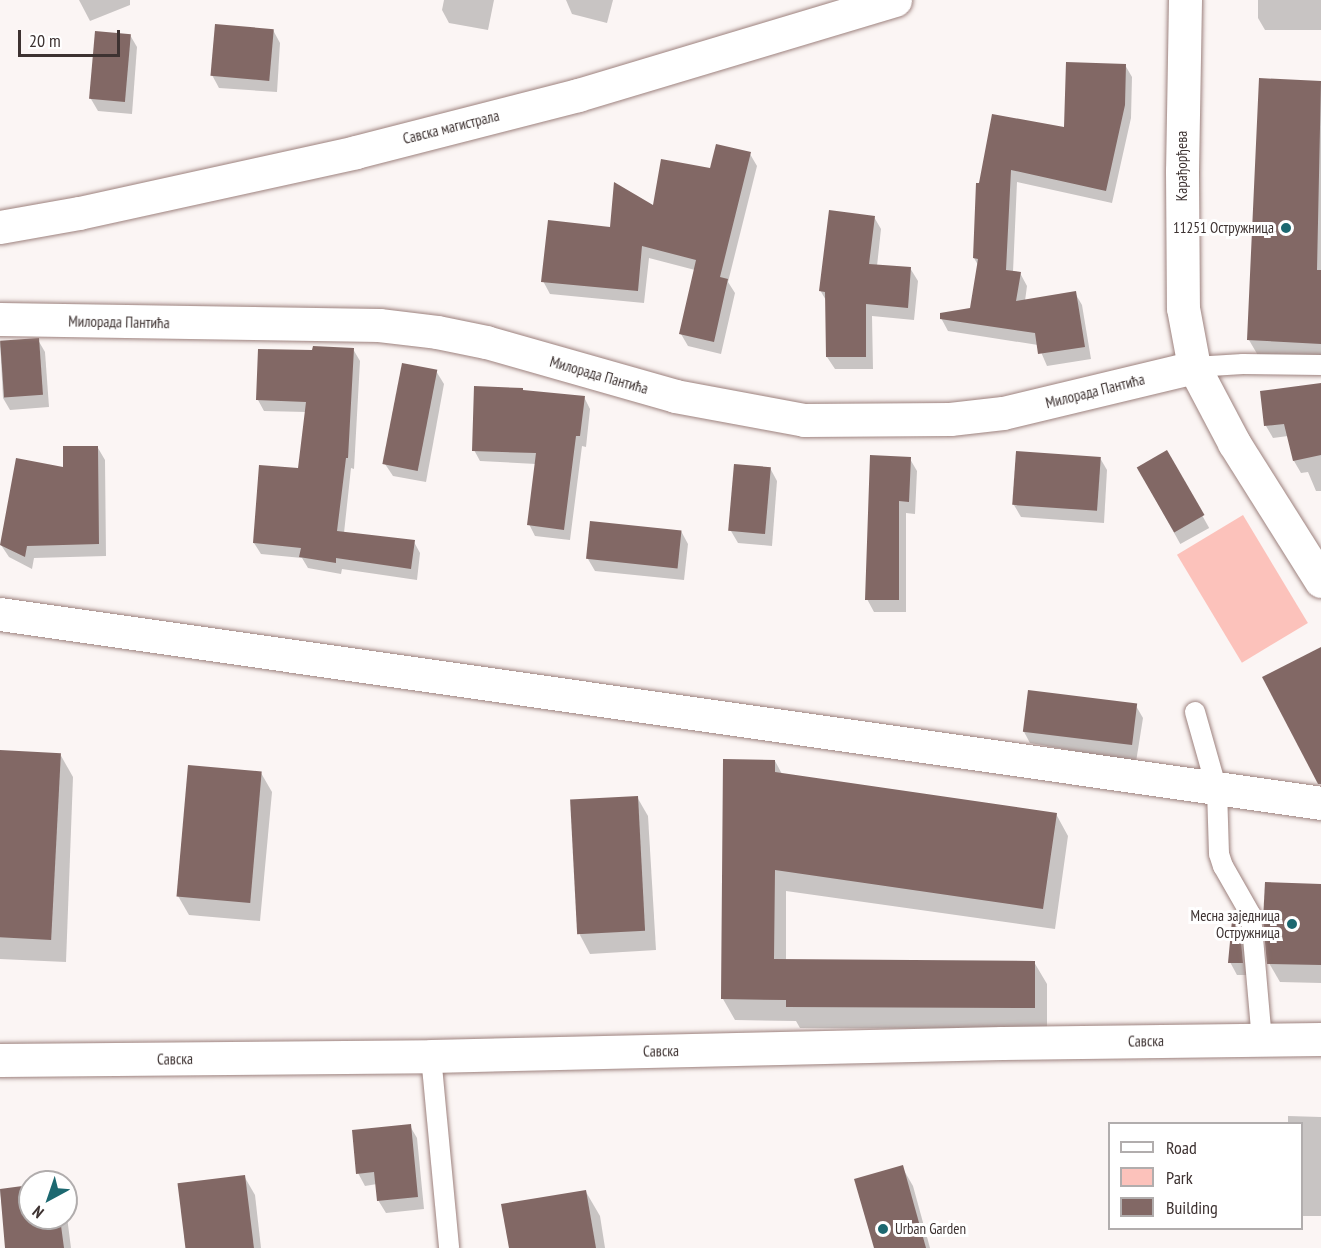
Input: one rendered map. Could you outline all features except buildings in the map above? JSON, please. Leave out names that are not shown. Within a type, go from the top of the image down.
[{"type":"street","name":"Савска магистрала","points":[[0,227],[79,213],[378,146],[578,95],[895,0]]},
{"type":"street","name":"Карађорђева","points":[[1185,0],[1181,182],[1183,308],[1194,367],[1234,443],[1321,582]]},
{"type":"street","name":"Милорада Пантића","points":[[0,319],[379,325],[437,332],[486,342],[675,396],[804,420],[950,419],[1004,413],[1194,367]]},
{"type":"street","points":[[0,614],[1217,790],[1321,803]]},
{"type":"street","name":"Савска","points":[[0,1060],[431,1056],[1002,1043],[1321,1039]]},
{"type":"lane","points":[[1194,367],[1243,364],[1321,364]]},
{"type":"lane","points":[[1195,712],[1217,790],[1219,854],[1223,866],[1251,915],[1262,1040]]},
{"type":"lane","points":[[431,1056],[449,1248]]},
{"type":"green space","points":[[1243,515],[1308,623],[1242,663],[1177,555]]},
{"type":"place","name":"11251 Остружница","points":[[1286,228]]},
{"type":"place","name":"Месна заједница Остружница","points":[[1292,924]]},
{"type":"place","name":"Urban Garden","points":[[883,1229]]}]
